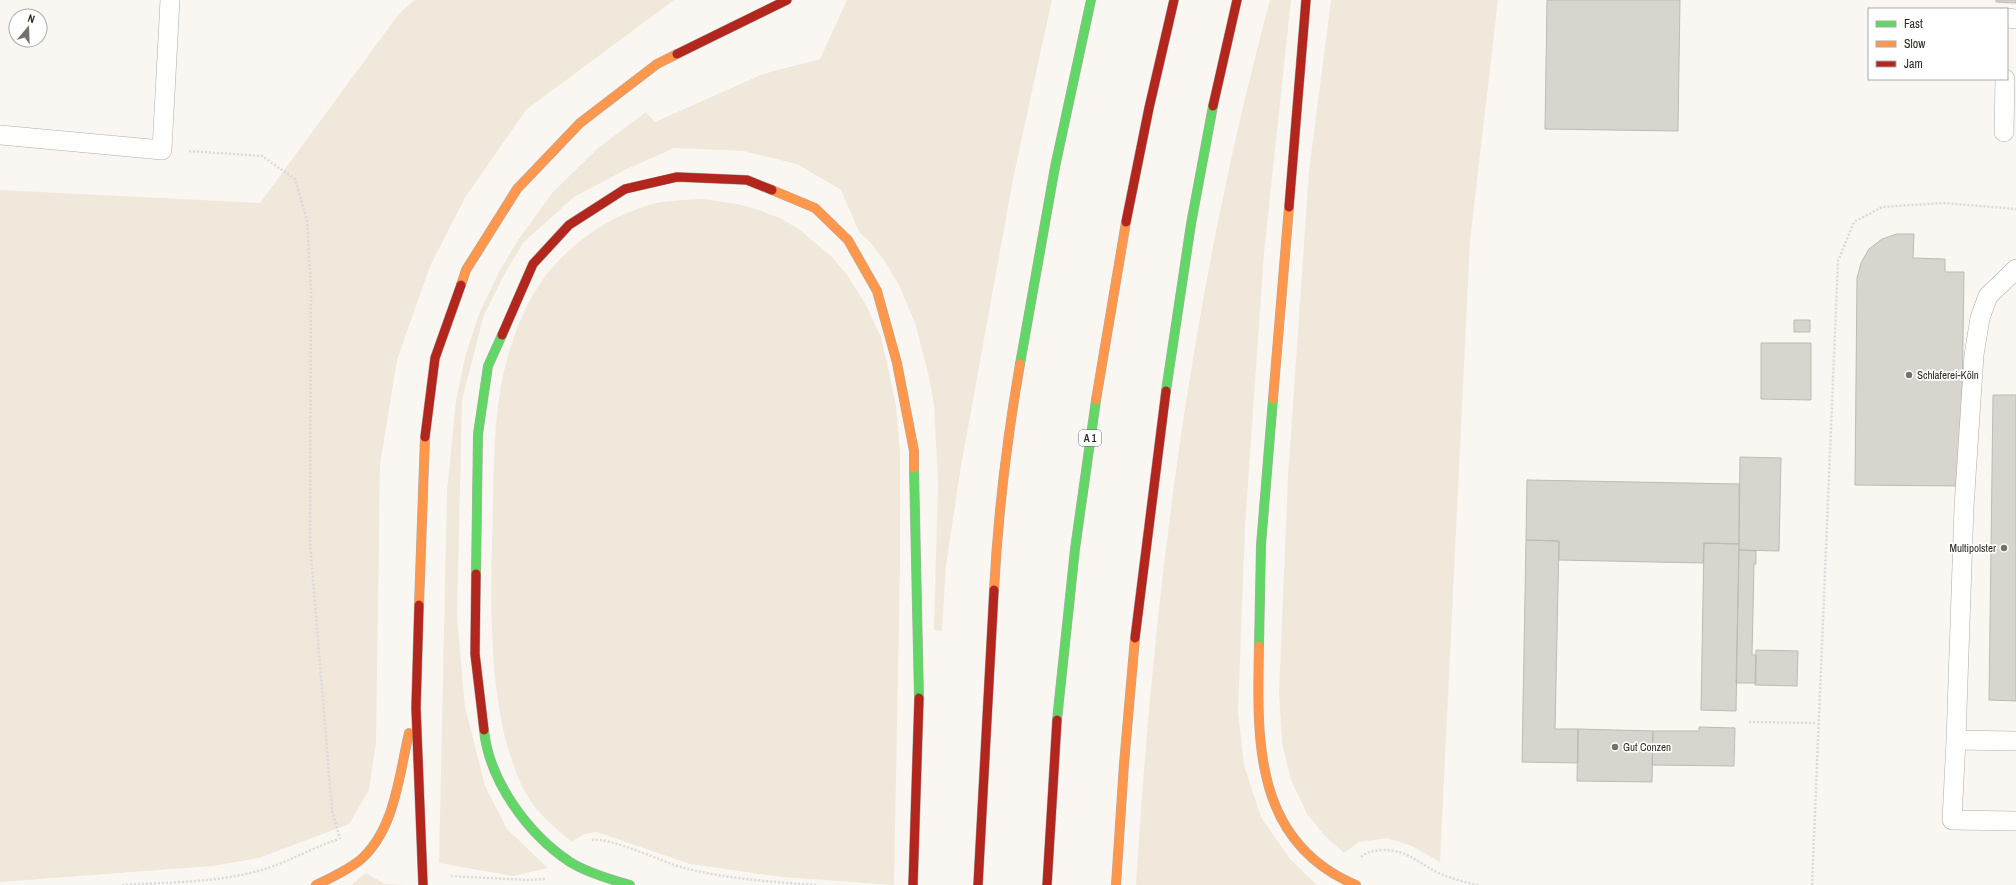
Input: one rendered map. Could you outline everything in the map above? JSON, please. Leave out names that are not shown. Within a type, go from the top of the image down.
[{"type":"highway","points":[[423,885],[416,708],[423,453],[435,358],[466,270],[517,189],[580,123],[657,64],[787,0]]},
{"type":"highway","points":[[978,884],[997,533],[1010,426],[1055,166],[1091,0]]},
{"type":"highway","points":[[1086,25],[1094,0]]},
{"type":"highway","name":"A 1","points":[[1047,884],[1059,684],[1082,491],[1104,345],[1134,176],[1174,0]]},
{"type":"highway","points":[[1116,884],[1124,745],[1150,505],[1195,198],[1216,93],[1237,0]]},
{"type":"highway","points":[[1306,0],[1261,545],[1258,707],[1268,786],[1276,810],[1288,832],[1315,860],[1344,880],[1356,885]]},
{"type":"highway","points":[[630,885],[614,881],[570,862],[531,829],[513,804],[496,773],[485,743],[476,654],[478,434],[488,366],[533,264],[569,225],[625,189],[677,177],[747,180],[816,208],[848,240],[876,291],[897,364],[914,451],[919,689],[913,882]]},
{"type":"highway","points":[[316,885],[339,873],[363,857],[377,839],[390,809],[416,708]]},
{"type":"lane","points":[[0,135],[162,150],[170,0]]},
{"type":"lane","points":[[2004,132],[2005,80]]},
{"type":"lane","points":[[2016,269],[1988,296],[1980,318],[1974,355],[1964,507],[1952,820],[2016,821]]},
{"type":"lane","points":[[1956,740],[2016,740]]},
{"type":"path","points":[[162,150],[262,156],[295,179],[307,220],[312,290],[310,543],[332,810],[340,839]]},
{"type":"path","points":[[1812,885],[1817,723],[1838,261],[1854,222],[1882,207],[1942,203],[2016,209]]},
{"type":"path","points":[[1749,722],[1817,723]]},
{"type":"path","points":[[122,885],[204,880],[244,874],[289,860],[313,848],[340,839],[352,845],[363,857]]},
{"type":"path","points":[[423,875],[526,880],[559,876],[580,847],[593,839],[613,843],[685,868],[772,882],[817,885]]},
{"type":"path","points":[[1344,880],[1356,862],[1365,854],[1378,850],[1394,850],[1406,853],[1442,875],[1479,885]]},
{"type":"shaded area","points":[[414,0],[674,0],[526,110],[466,196],[430,266],[397,360],[380,465],[376,742],[369,790],[349,824],[259,858],[212,866],[0,882],[0,190],[260,203],[398,15]]},
{"type":"shaded area","points":[[847,0],[1052,0],[1014,174],[960,472],[946,566],[942,631],[934,630],[938,482],[934,405],[929,377],[916,326],[899,285],[886,263],[870,242],[859,232],[841,190],[797,164],[743,151],[674,148],[627,169],[574,197],[523,243],[504,275],[484,315],[462,400],[457,617],[465,707],[485,786],[507,829],[548,868],[513,876],[439,863],[447,491],[456,401],[465,357],[479,314],[498,274],[518,240],[553,192],[598,148],[646,112],[655,122],[763,74],[820,59]]},
{"type":"shaded area","points":[[1270,0],[1291,0],[1264,253],[1245,526],[1238,712],[1244,765],[1261,817],[1290,859],[1317,885],[1136,885],[1154,661],[1180,439],[1198,329],[1219,219],[1243,109]]},
{"type":"shaded area","points":[[1331,0],[1498,0],[1470,241],[1440,862],[1412,846],[1387,838],[1359,842],[1344,853],[1325,836],[1307,814],[1291,780],[1282,743],[1279,694],[1288,477],[1309,171]]},
{"type":"shaded area","points":[[703,199],[738,204],[759,210],[782,219],[800,230],[833,258],[847,275],[865,303],[881,337],[896,405],[900,452],[900,565],[894,885],[782,877],[690,864],[597,832],[584,834],[572,842],[536,809],[525,793],[509,753],[501,719],[496,683],[491,610],[491,573],[496,421],[504,371],[515,334],[532,297],[546,275],[567,252],[592,232],[620,216],[655,203]]},
{"type":"shaded area","points":[[366,873],[385,884],[406,885],[351,885]]},
{"type":"building","points":[[1547,0],[1680,0],[1678,131],[1545,129]]},
{"type":"building","points":[[1996,0],[2016,0],[2016,3],[1996,2]]},
{"type":"building","name":"Schlaferei-Köln","points":[[1897,234],[1914,234],[1913,258],[1945,259],[1945,272],[1964,272],[1961,472],[1959,486],[1855,485],[1857,278],[1861,263],[1869,249],[1882,239]]},
{"type":"building","points":[[1794,320],[1810,320],[1810,332],[1794,332]]},
{"type":"building","points":[[1761,343],[1811,343],[1811,400],[1761,399]]},
{"type":"building","name":"Multipolster","points":[[1993,395],[2016,395],[2016,701],[1989,700]]},
{"type":"building","points":[[1740,457],[1781,458],[1779,551],[1739,550]]},
{"type":"building","points":[[1527,480],[1739,484],[1739,544],[1704,543],[1703,563],[1559,560],[1559,541],[1526,540]]},
{"type":"building","points":[[1526,540],[1559,541],[1555,729],[1578,729],[1578,763],[1522,762]]},
{"type":"building","points":[[1704,543],[1739,544],[1736,711],[1701,710]]},
{"type":"building","points":[[1739,550],[1756,551],[1756,564],[1754,564],[1752,655],[1756,655],[1756,683],[1736,683]]},
{"type":"building","points":[[1756,650],[1798,651],[1797,686],[1755,685]]},
{"type":"building","points":[[1699,727],[1735,728],[1734,766],[1652,765],[1653,731],[1699,731]]},
{"type":"building","name":"Gut Conzen","points":[[1578,729],[1653,731],[1652,782],[1577,781]]},
{"type":"traffic: fast","points":[[1020,364],[1055,167],[1091,0]]},
{"type":"traffic: fast","points":[[1166,391],[1191,224],[1213,106]]},
{"type":"traffic: fast","points":[[476,574],[478,434],[488,366],[502,335]]},
{"type":"traffic: fast","points":[[1259,646],[1261,545],[1273,399]]},
{"type":"traffic: fast","points":[[1057,720],[1075,549],[1096,400]]},
{"type":"traffic: fast","points":[[914,468],[919,698]]},
{"type":"traffic: fast","points":[[484,730],[487,749],[502,787],[513,805],[540,837],[554,850],[576,866],[630,885]]},
{"type":"traffic: slow","points":[[461,285],[466,270],[517,189],[580,123],[657,64],[677,54]]},
{"type":"traffic: slow","points":[[772,190],[815,208],[848,240],[877,291],[897,363],[914,451],[914,468]]},
{"type":"traffic: slow","points":[[1273,399],[1289,207]]},
{"type":"traffic: slow","points":[[1096,400],[1126,222]]},
{"type":"traffic: slow","points":[[994,590],[1004,477],[1020,364]]},
{"type":"traffic: slow","points":[[419,605],[425,437]]},
{"type":"traffic: slow","points":[[1116,885],[1124,764],[1135,638]]},
{"type":"traffic: slow","points":[[1259,646],[1259,717],[1262,751],[1268,784],[1280,815],[1297,843],[1322,866],[1356,885]]},
{"type":"traffic: slow","points":[[316,885],[344,871],[359,861],[371,849],[381,834],[394,802],[409,733]]},
{"type":"traffic: jam","points":[[677,54],[787,0]]},
{"type":"traffic: jam","points":[[1126,222],[1149,108],[1174,0]]},
{"type":"traffic: jam","points":[[1213,106],[1237,0]]},
{"type":"traffic: jam","points":[[1289,207],[1306,0]]},
{"type":"traffic: jam","points":[[502,335],[533,264],[569,225],[625,189],[677,177],[747,180],[772,190]]},
{"type":"traffic: jam","points":[[425,437],[435,358],[461,285]]},
{"type":"traffic: jam","points":[[1135,638],[1166,391]]},
{"type":"traffic: jam","points":[[476,574],[475,654],[484,730]]},
{"type":"traffic: jam","points":[[978,885],[994,590]]},
{"type":"traffic: jam","points":[[419,605],[416,708],[423,885]]},
{"type":"traffic: jam","points":[[913,885],[919,698]]},
{"type":"traffic: jam","points":[[1047,885],[1057,720]]},
{"type":"place","name":"Schlaferei-Köln","points":[[1909,375]]},
{"type":"place","name":"Multipolster","points":[[2004,548]]},
{"type":"place","name":"Gut Conzen","points":[[1615,747]]}]
